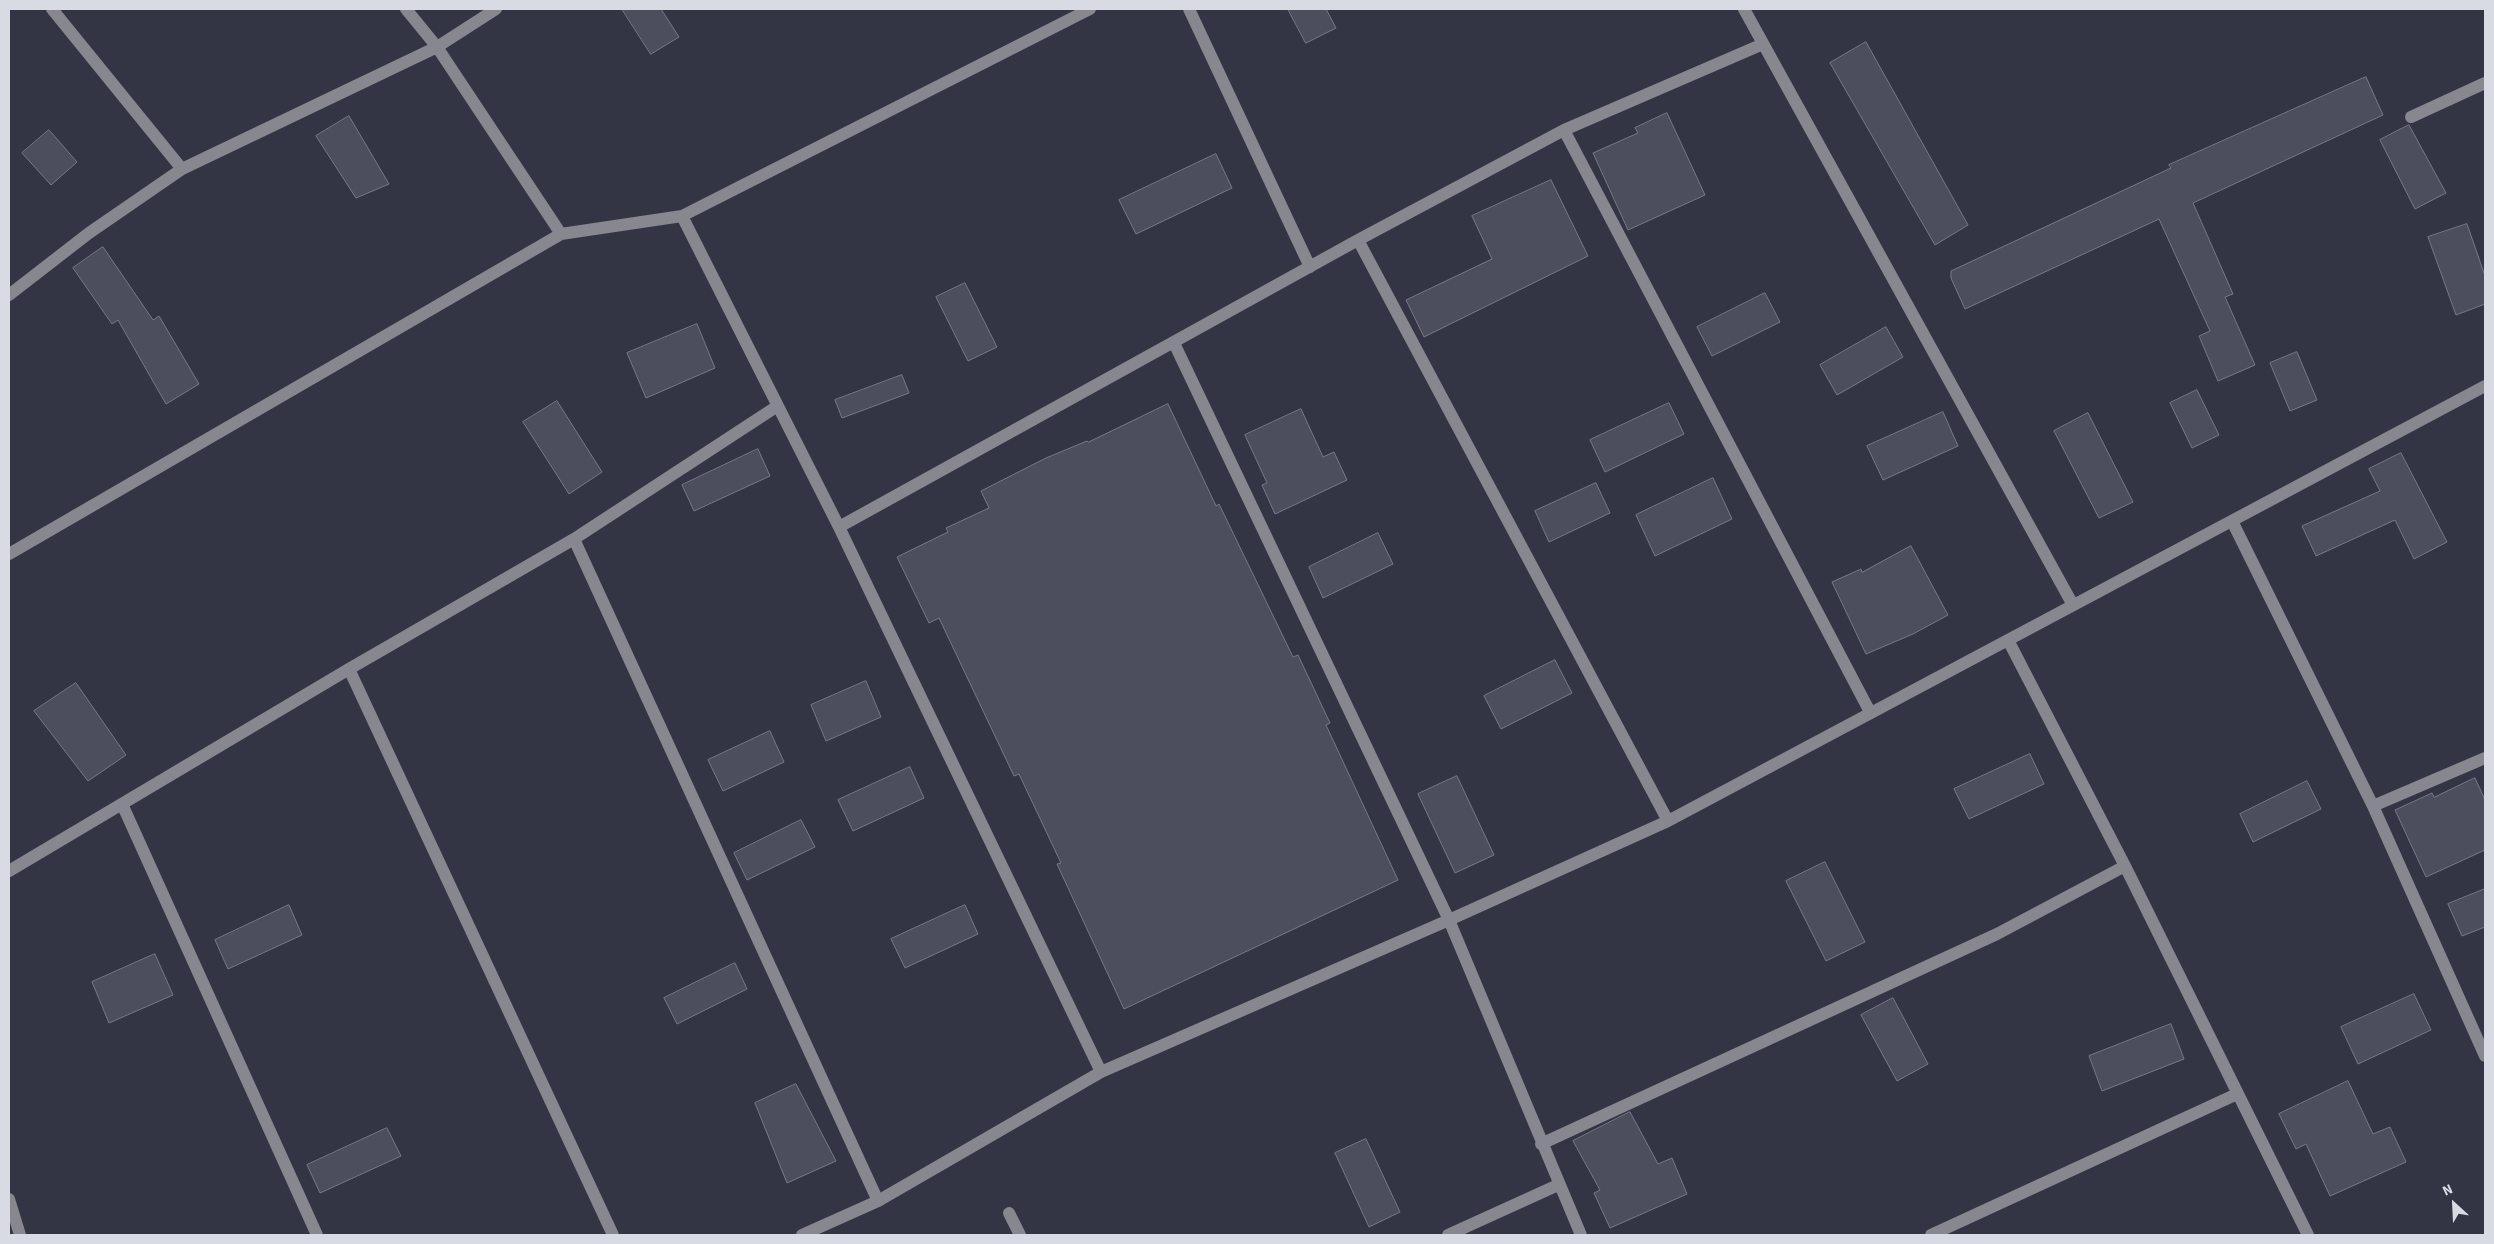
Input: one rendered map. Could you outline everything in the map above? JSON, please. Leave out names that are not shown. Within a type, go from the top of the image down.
[{"type":"street","points":[[52,9],[182,169]]},
{"type":"street","points":[[406,9],[436,47],[561,234]]},
{"type":"street","points":[[9,295],[89,233],[182,169],[436,47],[496,9]]},
{"type":"street","points":[[9,554],[561,234],[682,216],[1090,9]]},
{"type":"street","points":[[1189,9],[1310,267]]},
{"type":"street","points":[[1744,9],[2074,605]]},
{"type":"street","points":[[839,527],[1358,240],[1564,130],[1763,44]]},
{"type":"street","points":[[2411,117],[2485,83]]},
{"type":"street","points":[[1564,130],[1870,712]]},
{"type":"street","points":[[682,216],[776,407],[839,527],[1102,1072]]},
{"type":"street","points":[[1358,240],[1668,821]]},
{"type":"street","points":[[1174,343],[1449,920],[1580,1235]]},
{"type":"street","points":[[802,1235],[878,1200],[1102,1072],[1449,920],[1668,821],[2485,386]]},
{"type":"street","points":[[9,871],[349,668],[574,539],[776,407]]},
{"type":"street","points":[[2232,521],[2373,806],[2485,1056]]},
{"type":"street","points":[[574,539],[878,1200]]},
{"type":"street","points":[[2008,640],[2125,866],[2308,1235]]},
{"type":"street","points":[[349,668],[613,1235]]},
{"type":"street","points":[[2373,806],[2485,758]]},
{"type":"street","points":[[122,804],[317,1235]]},
{"type":"street","points":[[1541,1144],[1997,934],[2125,866]]},
{"type":"street","points":[[1931,1235],[2237,1094]]},
{"type":"street","points":[[1448,1235],[1558,1186]]},
{"type":"street","points":[[9,1199],[20,1235]]},
{"type":"street","points":[[1009,1213],[1020,1235]]},
{"type":"building","points":[[622,9],[661,9],[679,37],[651,54]]},
{"type":"building","points":[[1288,9],[1326,9],[1336,28],[1306,43]]},
{"type":"building","points":[[1866,42],[1968,225],[1935,245],[1830,63]]},
{"type":"building","points":[[2366,77],[2383,115],[2193,203],[2233,294],[2225,297],[2255,365],[2218,381],[2199,336],[2210,331],[2159,219],[1965,309],[1951,278],[1951,271],[2171,168],[2169,165]]},
{"type":"building","points":[[1667,113],[1705,195],[1628,230],[1593,153],[1638,133],[1635,128]]},
{"type":"building","points":[[349,116],[389,184],[356,198],[316,136]]},
{"type":"building","points":[[2409,125],[2446,193],[2415,209],[2380,140]]},
{"type":"building","points":[[49,130],[77,162],[51,185],[22,153]]},
{"type":"building","points":[[1216,154],[1232,188],[1136,234],[1119,200]]},
{"type":"building","points":[[1551,180],[1588,256],[1424,337],[1406,300],[1492,259],[1472,216]]},
{"type":"building","points":[[2467,224],[2485,276],[2485,304],[2456,315],[2428,237]]},
{"type":"building","points":[[103,247],[153,320],[159,316],[199,384],[166,404],[118,320],[112,324],[73,268]]},
{"type":"building","points":[[965,283],[997,347],[968,361],[936,297]]},
{"type":"building","points":[[1765,293],[1780,322],[1712,356],[1697,327]]},
{"type":"building","points":[[697,324],[715,368],[646,398],[627,353]]},
{"type":"building","points":[[1886,327],[1903,357],[1837,395],[1820,365]]},
{"type":"building","points":[[2297,352],[2317,400],[2290,411],[2270,363]]},
{"type":"building","points":[[902,375],[909,393],[842,418],[835,400]]},
{"type":"building","points":[[2197,390],[2219,435],[2192,448],[2170,403]]},
{"type":"building","points":[[557,401],[602,472],[569,494],[523,422]]},
{"type":"building","points":[[1669,403],[1684,434],[1605,472],[1590,440]]},
{"type":"building","points":[[1168,404],[1216,506],[1219,504],[1293,657],[1298,655],[1330,723],[1326,725],[1398,880],[1124,1009],[1057,864],[1061,863],[1019,774],[1014,776],[939,618],[929,623],[897,557],[948,532],[946,528],[989,508],[981,491],[1046,458],[1088,442]]},
{"type":"building","points":[[1301,409],[1323,457],[1334,452],[1347,480],[1275,514],[1262,485],[1267,483],[1245,435]]},
{"type":"building","points":[[1943,412],[1958,446],[1883,480],[1867,446]]},
{"type":"building","points":[[2088,413],[2133,502],[2099,518],[2054,431]]},
{"type":"building","points":[[758,449],[770,476],[694,511],[682,485]]},
{"type":"building","points":[[2401,453],[2447,542],[2414,559],[2395,520],[2316,556],[2302,526],[2380,491],[2369,469]]},
{"type":"building","points":[[1713,478],[1732,519],[1655,556],[1636,515]]},
{"type":"building","points":[[1596,483],[1610,513],[1549,542],[1535,511]]},
{"type":"building","points":[[1378,533],[1393,564],[1323,598],[1309,567]]},
{"type":"building","points":[[1911,546],[1948,615],[1913,634],[1866,654],[1832,582],[1861,569],[1862,572]]},
{"type":"building","points":[[1555,660],[1572,693],[1501,729],[1484,696]]},
{"type":"building","points":[[866,681],[881,717],[826,741],[811,705]]},
{"type":"building","points":[[76,683],[126,755],[88,781],[34,711]]},
{"type":"building","points":[[770,731],[784,762],[723,791],[708,760]]},
{"type":"building","points":[[2030,754],[2044,784],[1969,819],[1954,789]]},
{"type":"building","points":[[910,767],[924,798],[853,831],[838,800]]},
{"type":"building","points":[[1457,776],[1494,855],[1455,873],[1418,794]]},
{"type":"building","points":[[2475,778],[2485,800],[2485,850],[2426,877],[2395,810],[2432,793],[2434,797]]},
{"type":"building","points":[[2307,781],[2321,809],[2253,842],[2240,814]]},
{"type":"building","points":[[801,820],[815,847],[747,880],[734,853]]},
{"type":"building","points":[[1825,862],[1865,942],[1826,961],[1786,881]]},
{"type":"building","points":[[2485,889],[2485,927],[2462,936],[2448,904]]},
{"type":"building","points":[[289,905],[302,935],[228,969],[215,940]]},
{"type":"building","points":[[965,905],[978,934],[905,968],[891,939]]},
{"type":"building","points":[[155,954],[173,995],[109,1023],[92,982]]},
{"type":"building","points":[[735,963],[747,989],[677,1024],[664,998]]},
{"type":"building","points":[[2414,994],[2431,1030],[2358,1064],[2341,1027]]},
{"type":"building","points":[[1893,998],[1928,1064],[1897,1081],[1861,1015]]},
{"type":"building","points":[[2171,1024],[2184,1059],[2102,1091],[2089,1056]]},
{"type":"building","points":[[2348,1081],[2373,1134],[2390,1127],[2406,1162],[2330,1196],[2306,1144],[2296,1149],[2279,1114]]},
{"type":"building","points":[[796,1084],[836,1161],[787,1183],[755,1103]]},
{"type":"building","points":[[1630,1112],[1658,1164],[1672,1158],[1687,1194],[1610,1228],[1594,1193],[1600,1190],[1573,1141]]},
{"type":"building","points":[[387,1128],[401,1156],[320,1193],[307,1165]]},
{"type":"building","points":[[1366,1139],[1400,1212],[1369,1227],[1335,1153]]}]
